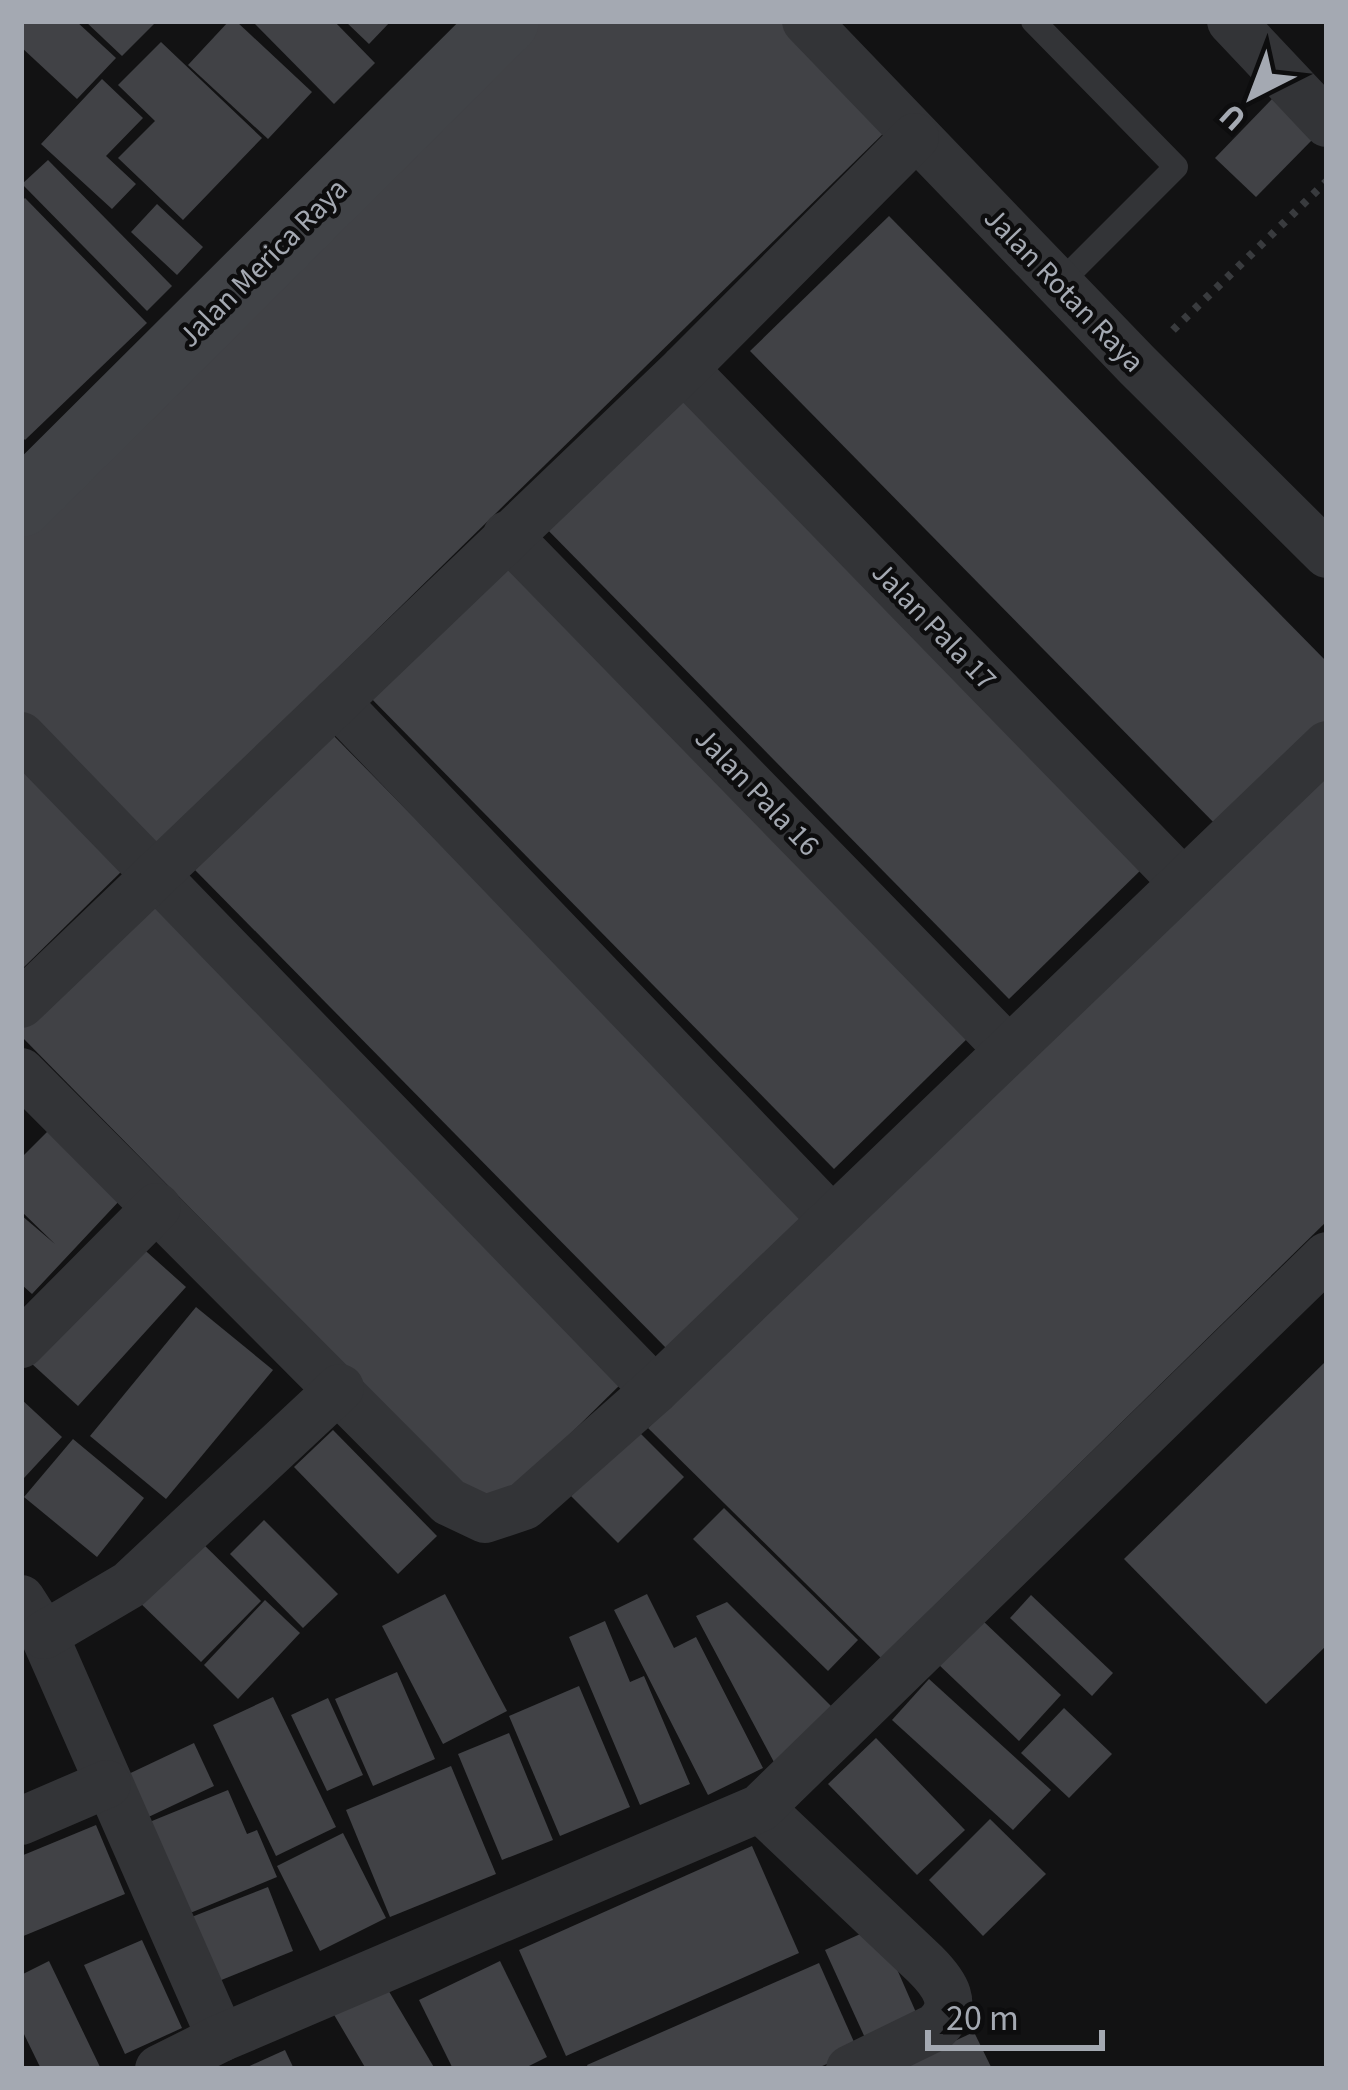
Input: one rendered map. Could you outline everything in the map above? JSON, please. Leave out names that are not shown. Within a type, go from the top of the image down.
[{"type":"street","name":"Jalan Merica Raya","points":[[21,504],[506,21]]},
{"type":"street","name":"Jalan Rotan Raya","points":[[806,21],[1137,365],[1327,554]]},
{"type":"street","points":[[1231,21],[1327,123]]},
{"type":"street","points":[[21,1004],[684,369],[915,137]]},
{"type":"street","name":"Jalan Pala 17","points":[[684,369],[1183,882]]},
{"type":"street","name":"Jalan Pala 16","points":[[507,535],[1008,1049]]},
{"type":"street","points":[[336,702],[831,1218]]},
{"type":"street","points":[[21,736],[655,1390]]},
{"type":"street","points":[[21,1072],[449,1502],[485,1519],[524,1506],[655,1390],[1327,745]]},
{"type":"street","points":[[21,1344],[157,1208]]},
{"type":"street","points":[[159,2069],[221,2038],[760,1808],[1322,1273]]},
{"type":"street","points":[[221,2038],[32,1617],[129,1586],[340,1388]]},
{"type":"street","points":[[21,1821],[106,1784]]},
{"type":"street","points":[[760,1808],[925,1964],[947,1992],[946,2018],[936,2027],[850,2069]]},
{"type":"lane","points":[[1033,21],[1176,167],[1059,284]]},
{"type":"path","points":[[1137,365],[1327,181]]},
{"type":"building","points":[[21,21],[76,21],[116,58],[77,99],[21,47]]},
{"type":"building","points":[[85,21],[157,21],[122,56]]},
{"type":"building","points":[[229,21],[236,21],[312,92],[268,139],[188,65]]},
{"type":"building","points":[[252,21],[334,21],[375,63],[334,104]]},
{"type":"building","points":[[345,21],[391,21],[369,44]]},
{"type":"building","points":[[532,21],[786,21],[890,127],[144,858],[21,732],[21,522]]},
{"type":"building","points":[[161,42],[262,138],[183,220],[118,158],[155,121],[118,85]]},
{"type":"building","points":[[102,79],[143,118],[106,156],[136,184],[112,209],[41,144]]},
{"type":"building","points":[[1272,99],[1313,139],[1256,197],[1215,158]]},
{"type":"building","points":[[48,160],[172,286],[147,311],[22,184]]},
{"type":"building","points":[[25,198],[147,323],[25,440],[21,436],[21,202]]},
{"type":"building","points":[[157,204],[203,247],[177,275],[131,232]]},
{"type":"building","points":[[889,216],[1327,662],[1327,728],[1222,831],[750,351]]},
{"type":"building","points":[[675,384],[1147,864],[1009,999],[537,519]]},
{"type":"building","points":[[500,554],[972,1034],[834,1169],[362,689]]},
{"type":"building","points":[[333,735],[805,1215],[668,1350],[195,870]]},
{"type":"building","points":[[21,758],[126,867],[21,970]]},
{"type":"building","points":[[1327,764],[1327,1221],[881,1658],[648,1428]]},
{"type":"building","points":[[155,897],[628,1377],[490,1513],[21,1036],[21,1029]]},
{"type":"building","points":[[49,1130],[121,1199],[32,1294],[21,1284],[21,1215],[55,1244],[21,1211],[21,1158]]},
{"type":"building","points":[[138,1244],[186,1287],[78,1406],[31,1363]]},
{"type":"building","points":[[196,1307],[273,1370],[166,1499],[90,1436]]},
{"type":"building","points":[[1325,1362],[1327,1645],[1266,1704],[1124,1559]]},
{"type":"building","points":[[21,1399],[62,1437],[24,1478],[21,1475]]},
{"type":"building","points":[[333,1430],[437,1536],[398,1574],[294,1467]]},
{"type":"building","points":[[637,1430],[684,1477],[618,1543],[571,1496]]},
{"type":"building","points":[[73,1439],[144,1498],[97,1557],[24,1497]]},
{"type":"building","points":[[724,1508],[858,1640],[828,1671],[693,1539]]},
{"type":"building","points":[[264,1520],[338,1594],[303,1628],[230,1554]]},
{"type":"building","points":[[195,1536],[261,1601],[201,1662],[134,1597]]},
{"type":"building","points":[[445,1594],[507,1711],[443,1744],[382,1626]]},
{"type":"building","points":[[647,1594],[674,1648],[696,1637],[763,1768],[708,1795],[614,1610]]},
{"type":"building","points":[[1031,1595],[1113,1673],[1092,1696],[1010,1618]]},
{"type":"building","points":[[265,1600],[300,1633],[238,1699],[204,1665]]},
{"type":"building","points":[[727,1602],[832,1707],[775,1764],[696,1616]]},
{"type":"building","points":[[981,1619],[1061,1695],[1019,1741],[938,1664]]},
{"type":"building","points":[[605,1621],[630,1682],[644,1676],[690,1784],[640,1805],[569,1637]]},
{"type":"building","points":[[397,1672],[435,1759],[373,1786],[335,1699]]},
{"type":"building","points":[[929,1679],[1051,1790],[1013,1830],[892,1720]]},
{"type":"building","points":[[579,1686],[630,1807],[560,1836],[509,1716]]},
{"type":"building","points":[[273,1697],[336,1827],[276,1856],[213,1725]]},
{"type":"building","points":[[328,1698],[363,1775],[327,1791],[291,1715]]},
{"type":"building","points":[[1064,1708],[1112,1754],[1069,1798],[1021,1753]]},
{"type":"building","points":[[509,1733],[553,1840],[502,1860],[458,1754]]},
{"type":"building","points":[[876,1738],[965,1830],[917,1875],[828,1784]]},
{"type":"building","points":[[194,1743],[214,1786],[140,1821],[120,1778]]},
{"type":"building","points":[[451,1766],[496,1874],[390,1917],[346,1810]]},
{"type":"building","points":[[228,1790],[247,1834],[257,1830],[277,1877],[183,1916],[147,1823]]},
{"type":"building","points":[[990,1819],[1046,1874],[983,1936],[929,1880]]},
{"type":"building","points":[[96,1825],[125,1894],[21,1937],[21,1856]]},
{"type":"building","points":[[343,1833],[386,1918],[320,1951],[277,1866]]},
{"type":"building","points":[[752,1846],[799,1953],[566,2056],[519,1950]]},
{"type":"building","points":[[268,1887],[293,1951],[214,1983],[189,1918]]},
{"type":"building","points":[[878,1926],[918,2017],[866,2040],[825,1950]]},
{"type":"building","points":[[142,1940],[182,2028],[125,2054],[84,1965]]},
{"type":"building","points":[[49,1961],[101,2069],[41,2069],[21,2028],[21,1975]]},
{"type":"building","points":[[500,1961],[547,2057],[523,2069],[453,2069],[419,2000]]},
{"type":"building","points":[[819,1963],[858,2051],[815,2069],[589,2069],[587,2065]]},
{"type":"building","points":[[384,1983],[435,2069],[366,2069],[333,2013]]},
{"type":"building","points":[[974,2032],[992,2069],[894,2069]]},
{"type":"building","points":[[285,2050],[294,2069],[243,2069]]}]
